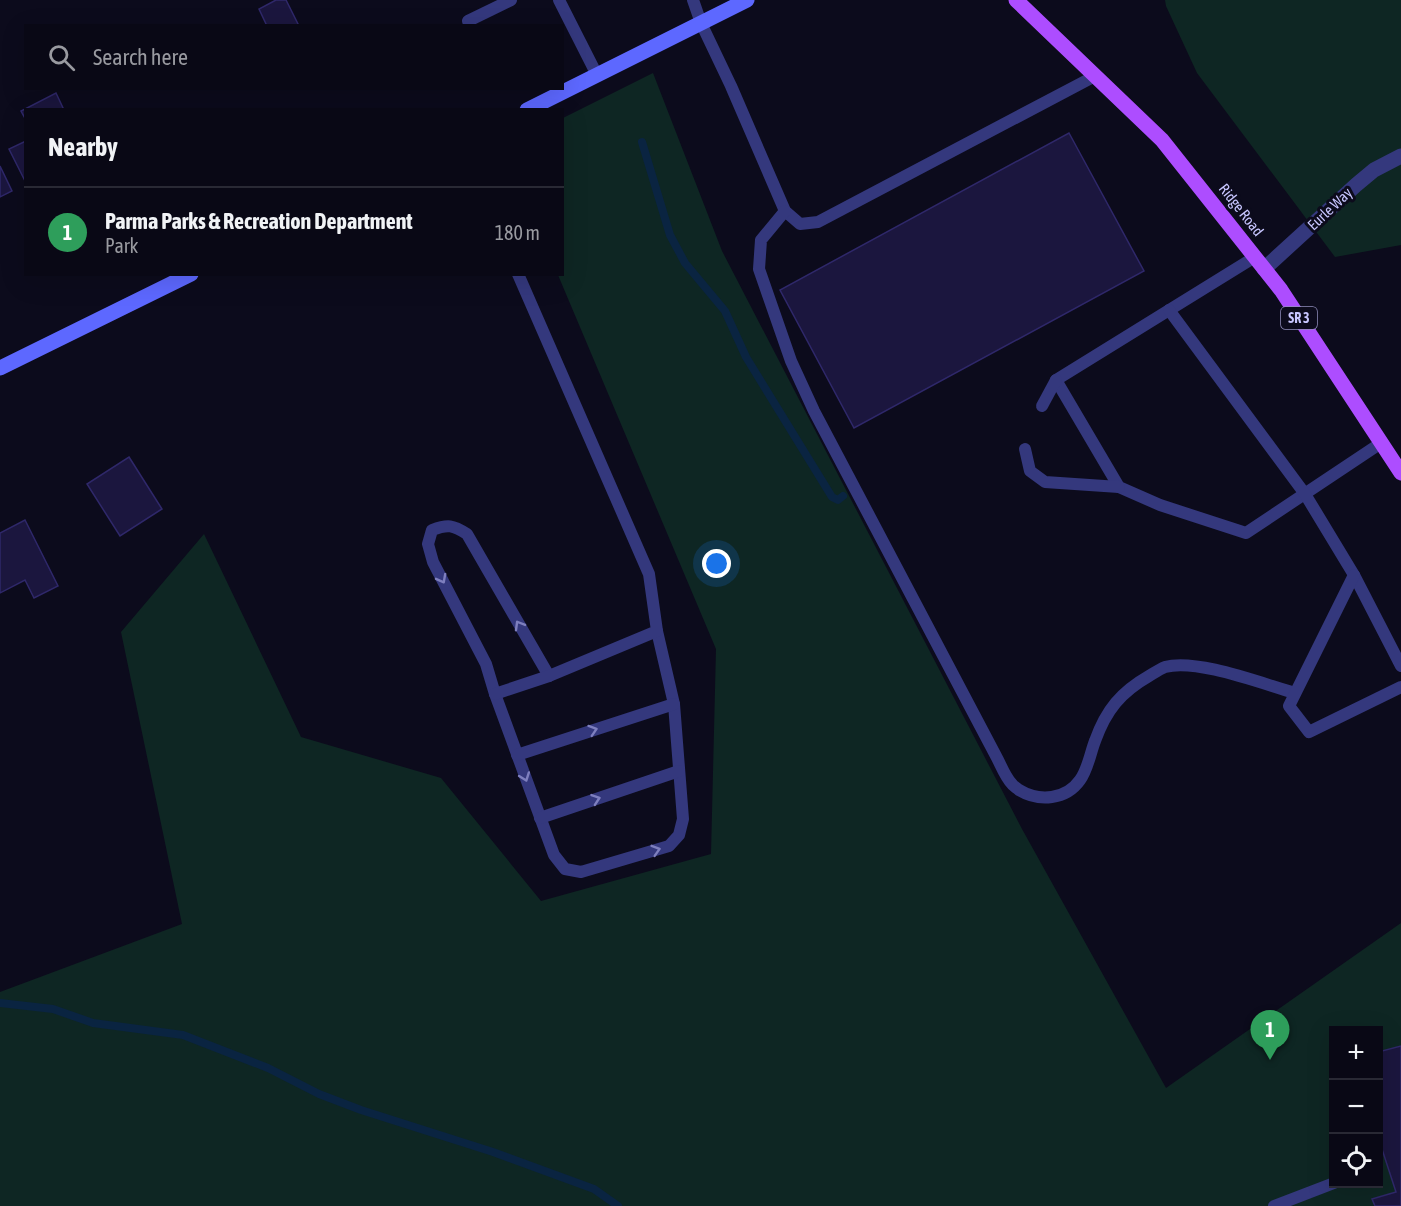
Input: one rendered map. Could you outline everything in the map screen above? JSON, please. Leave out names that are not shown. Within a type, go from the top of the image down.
[{"type":"main road","points":[[531,108],[747,0]]},
{"type":"main road","name":"Ridge Road","points":[[1016,0],[1162,140],[1281,290],[1401,472]]},
{"type":"main road","points":[[0,368],[187,276]]},
{"type":"street","name":"Eurle Way","points":[[1260,263],[1374,171],[1401,156]]},
{"type":"lane","points":[[468,21],[511,0]]},
{"type":"lane","points":[[559,0],[597,75]]},
{"type":"lane","points":[[693,0],[701,23],[785,211],[800,224],[818,222],[1095,76]]},
{"type":"lane","points":[[785,211],[761,240],[759,269],[791,361],[820,421],[1012,785],[1028,795],[1048,798],[1060,795],[1074,787],[1082,778],[1095,739],[1118,698],[1138,682],[1164,667],[1179,665],[1206,668],[1295,693]]},
{"type":"lane","points":[[1042,406],[1056,380],[1169,310],[1260,263]]},
{"type":"lane","points":[[519,276],[649,574],[657,631],[674,704],[683,819],[679,835],[669,846],[581,872],[566,869],[554,855],[486,664],[433,562],[428,544],[432,530],[443,526],[455,527],[467,534],[549,676]]},
{"type":"lane","points":[[1169,310],[1305,494],[1354,575],[1401,666]]},
{"type":"lane","points":[[1056,380],[1119,487]]},
{"type":"lane","points":[[1025,449],[1030,471],[1045,482],[1119,487],[1160,504],[1246,533],[1381,443]]},
{"type":"lane","points":[[1354,575],[1288,706],[1309,732],[1401,687]]},
{"type":"lane","points":[[495,694],[549,676],[657,631]]},
{"type":"lane","points":[[517,755],[674,704]]},
{"type":"lane","points":[[540,818],[679,771]]},
{"type":"lane","points":[[1274,1206],[1329,1185]]},
{"type":"green space","points":[[1165,0],[1401,0],[1401,245],[1335,257],[1197,73]]},
{"type":"green space","points":[[653,73],[722,251],[1022,829],[1166,1088],[1401,923],[1401,1206],[0,1206],[0,992],[182,924],[121,632],[204,534],[301,737],[441,778],[541,901],[711,854],[716,649],[558,276],[564,276],[564,118]]},
{"type":"building","points":[[276,0],[286,0],[298,24],[266,24],[259,9]]},
{"type":"building","points":[[56,93],[63,108],[27,108]]},
{"type":"building","points":[[1069,133],[1144,271],[854,428],[780,290]]},
{"type":"building","points":[[24,142],[24,179],[9,149]]},
{"type":"building","points":[[0,166],[12,191],[0,197]]},
{"type":"building","points":[[129,457],[162,509],[120,536],[87,484]]},
{"type":"building","points":[[25,520],[58,586],[34,598],[25,580],[0,593],[0,533]]},
{"type":"building","points":[[1401,1046],[1401,1206],[1375,1206],[1372,1199],[1396,1192],[1383,1152],[1383,1051]]},
{"type":"waterway","points":[[642,142],[670,235],[685,263],[725,311],[746,357],[832,497],[838,500],[843,496]]},
{"type":"waterway","points":[[0,1003],[53,1009],[93,1023],[183,1035],[268,1068],[319,1094],[361,1110],[493,1152],[594,1189],[618,1206]]},
{"type":"place","name":"Parma Parks & Recreation Department","points":[[1270,1060]]}]
